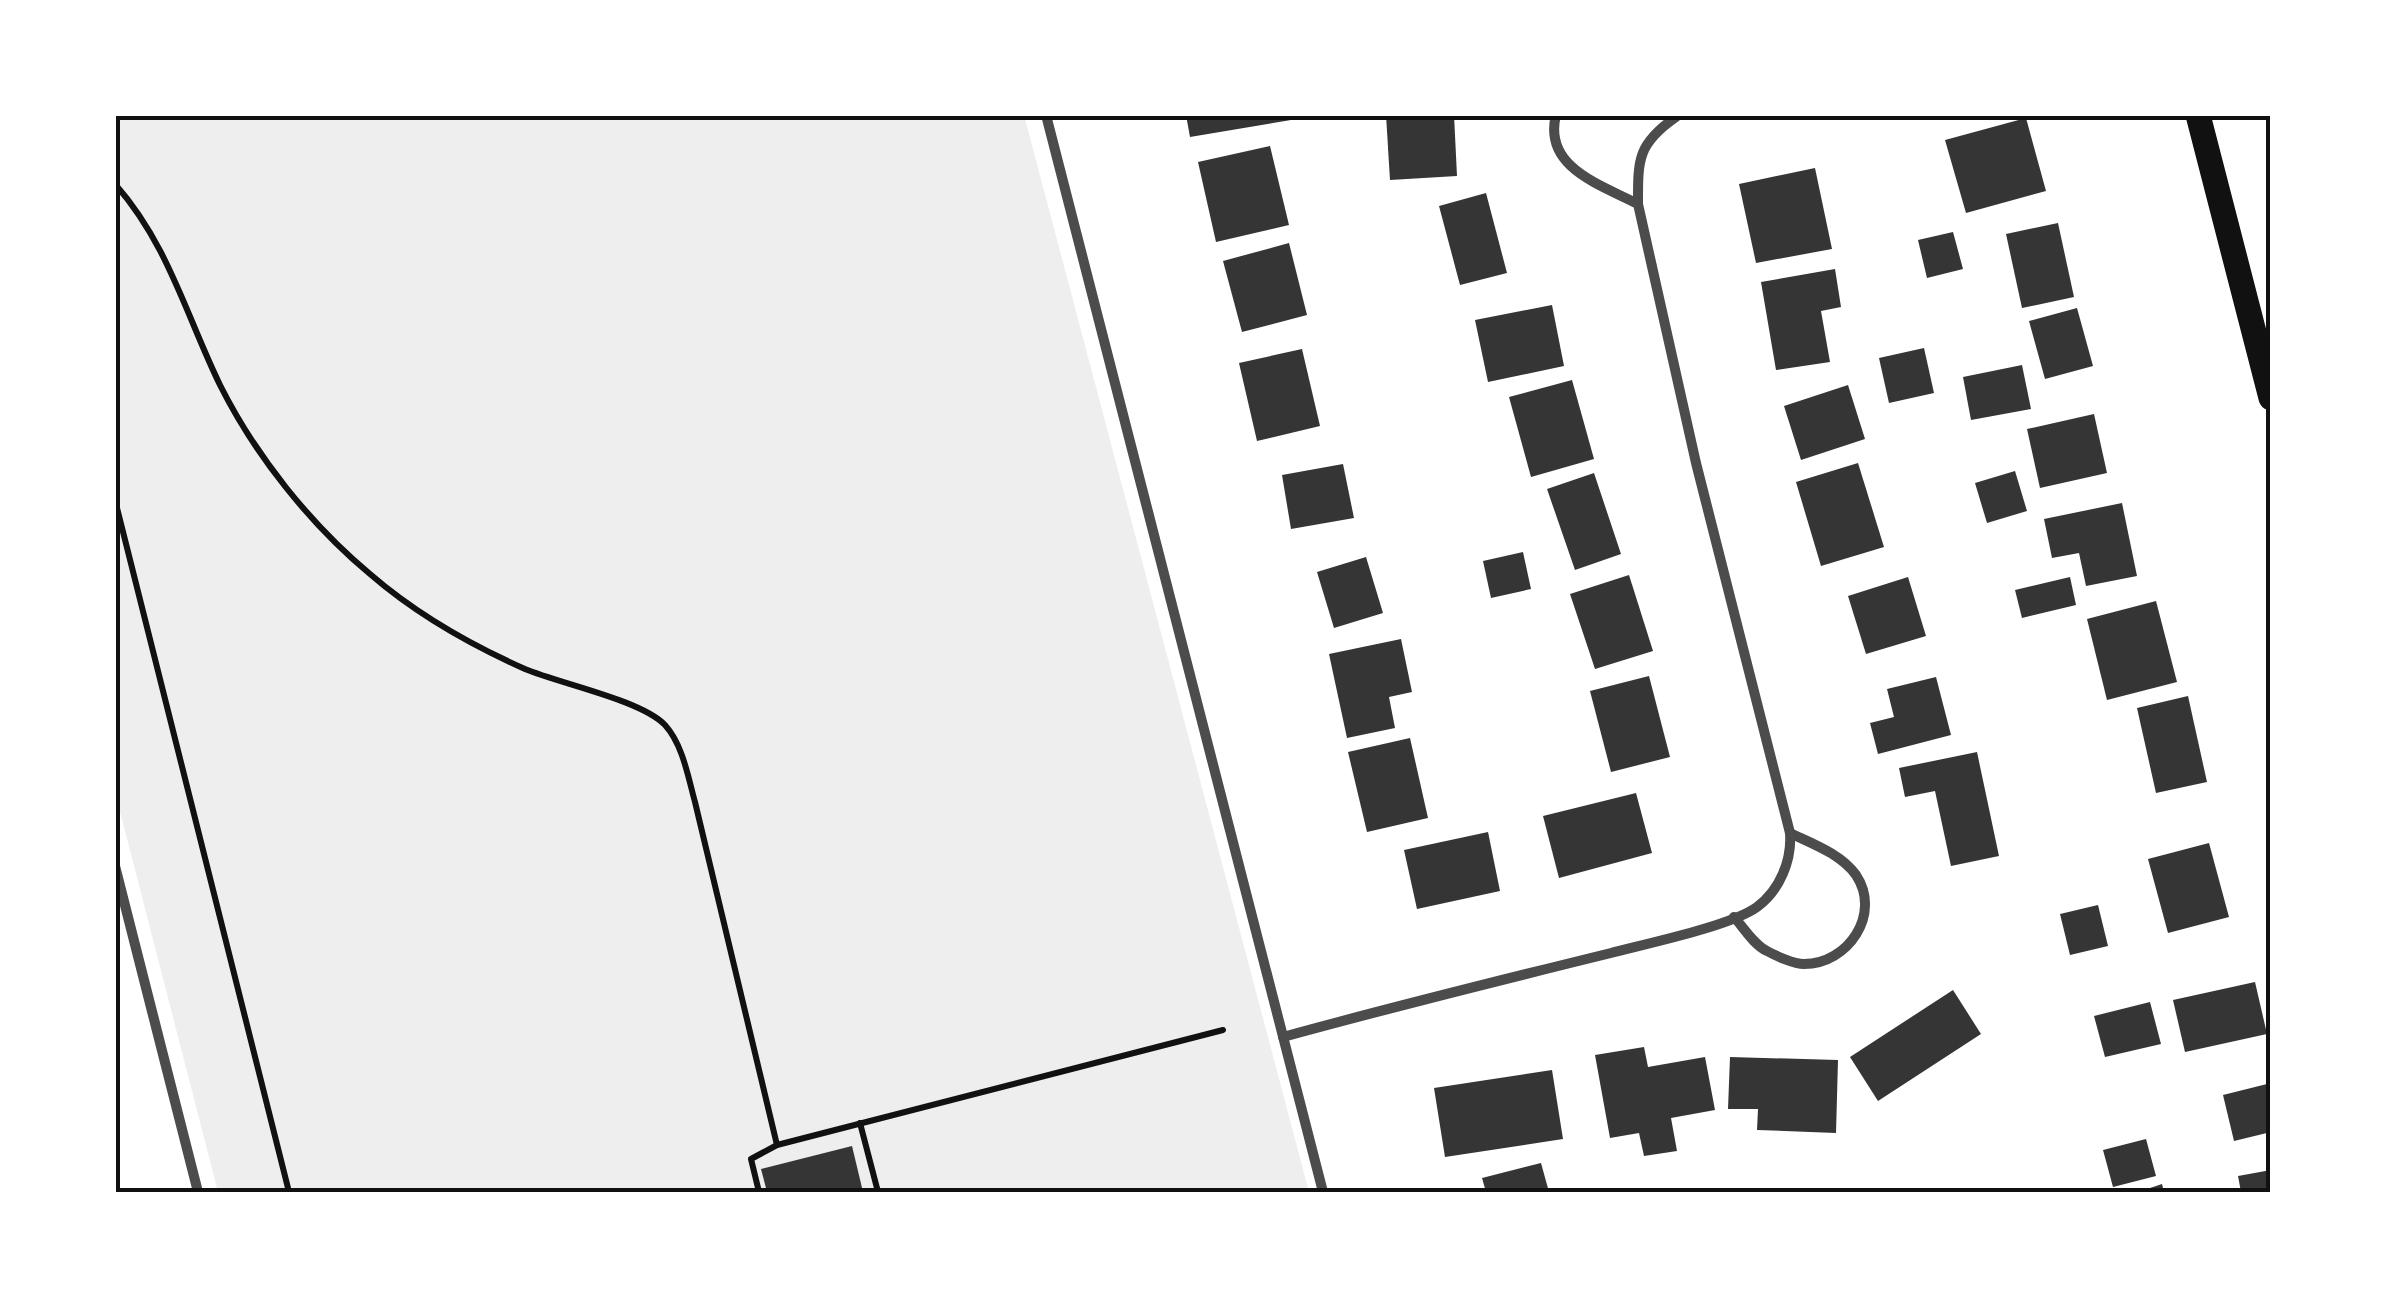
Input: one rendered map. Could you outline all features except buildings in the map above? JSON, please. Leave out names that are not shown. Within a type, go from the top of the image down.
[{"type":"main road","points":[[2198,115],[2271,398]]},
{"type":"street","points":[[1046,115],[1323,1192]]},
{"type":"street","points":[[1556,115],[1551,134],[1561,158],[1584,176],[1638,204]]},
{"type":"street","points":[[1283,1037],[1734,918],[1757,907],[1774,889],[1791,852],[1790,833],[1696,463],[1638,204],[1638,162],[1646,144],[1676,116]]},
{"type":"street","points":[[1734,918],[1764,950],[1802,964],[1829,958],[1848,945],[1862,927],[1867,902],[1855,874],[1827,850],[1790,833]]},
{"type":"street","points":[[115,866],[198,1192]]},
{"type":"path","points":[[115,184],[162,250],[220,384],[254,444],[310,514],[358,562],[452,632],[525,669],[633,705],[653,714],[668,728],[682,757],[695,802],[777,1145]]},
{"type":"path","points":[[115,500],[289,1192]]},
{"type":"path","points":[[759,1192],[752,1160],[777,1145],[1223,1030]]},
{"type":"path","points":[[860,1122],[878,1192]]},
{"type":"shaded area","points":[[115,115],[1024,115],[1309,1192],[218,1192],[115,792]]}]
